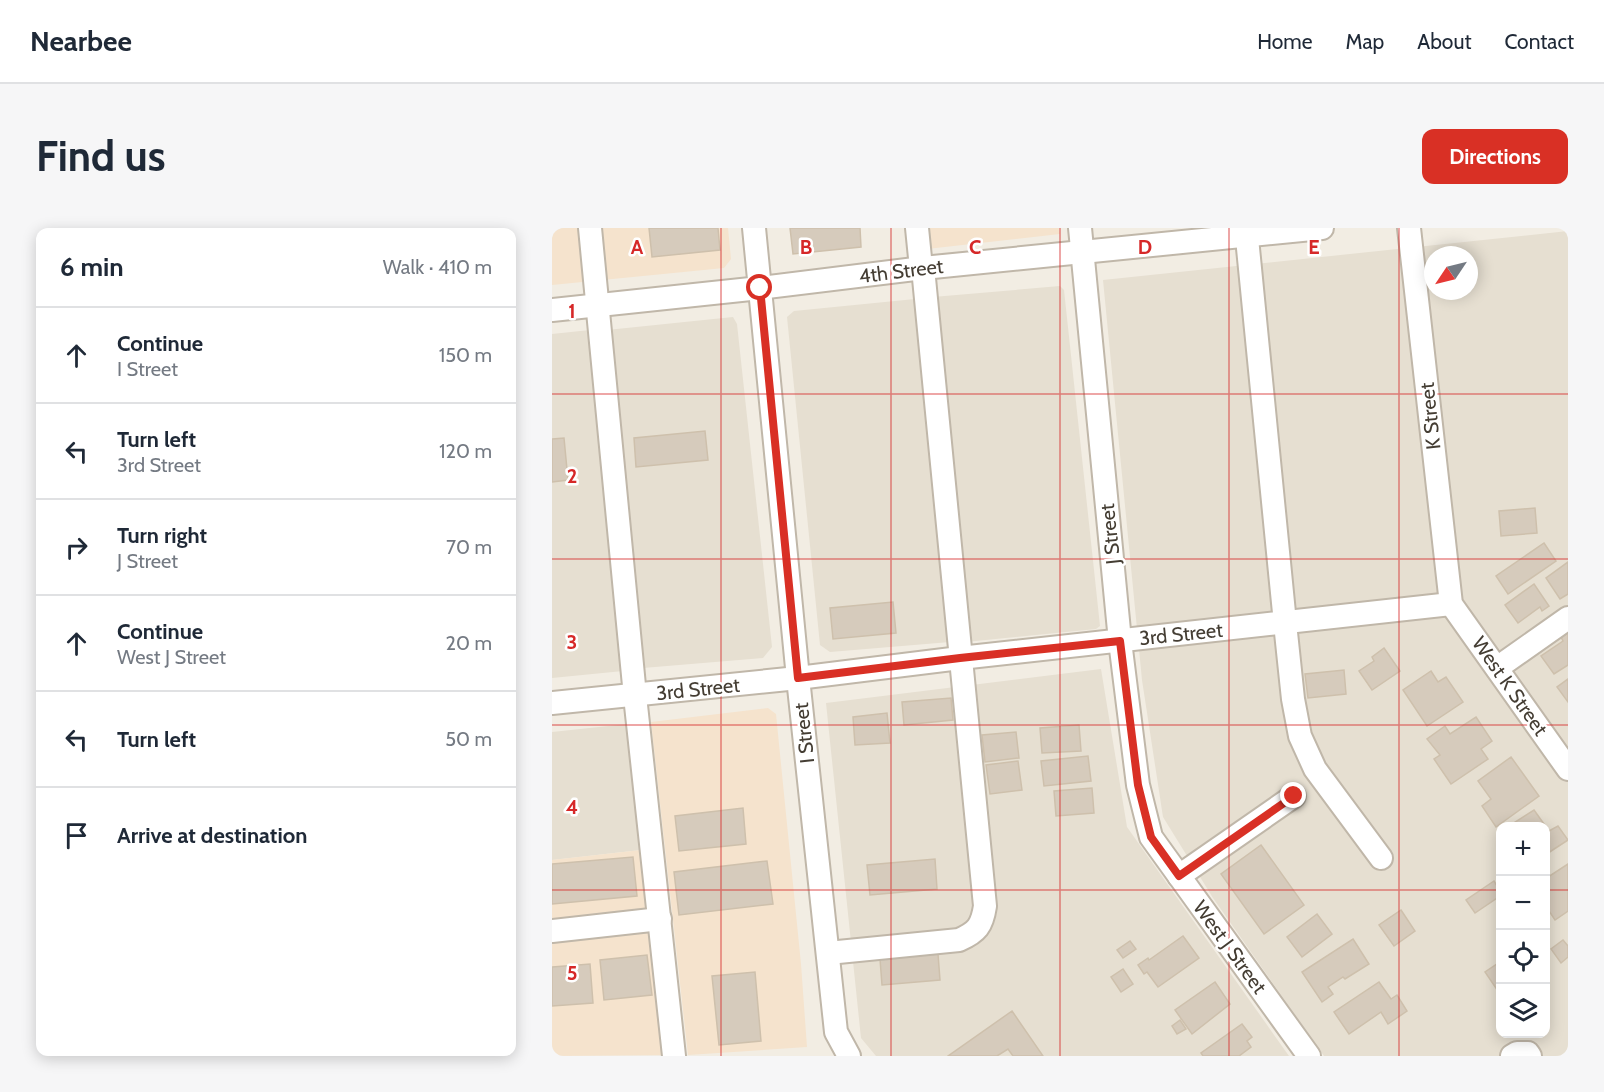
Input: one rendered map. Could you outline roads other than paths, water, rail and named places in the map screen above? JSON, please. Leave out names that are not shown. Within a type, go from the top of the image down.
[{"type":"street","points":[[590,228],[635,696],[674,1056]]},
{"type":"street","name":"I Street","points":[[754,228],[798,678],[836,1032],[849,1056]]},
{"type":"street","points":[[828,953],[959,940],[973,934],[983,918],[985,906],[917,228]]},
{"type":"street","name":"J Street","points":[[1080,228],[1120,641],[1138,785],[1151,837]]},
{"type":"street","name":"4th Street","points":[[552,310],[1247,232],[1322,228]]},
{"type":"street","name":"K Street","points":[[1409,228],[1451,604]]},
{"type":"street","points":[[1247,232],[1285,623],[1293,699],[1300,736],[1314,769],[1381,858]]},
{"type":"street","name":"3rd Street","points":[[552,703],[635,696],[1451,604]]},
{"type":"street","name":"West K Street","points":[[1451,604],[1568,769]]},
{"type":"street","points":[[1497,668],[1568,618]]},
{"type":"street","points":[[1179,876],[1294,796]]},
{"type":"street","name":"West J Street","points":[[1151,837],[1309,1056]]},
{"type":"street","points":[[552,931],[660,919]]},
{"type":"street","points":[[1512,1056],[1517,1053],[1528,1053],[1530,1056]]}]
